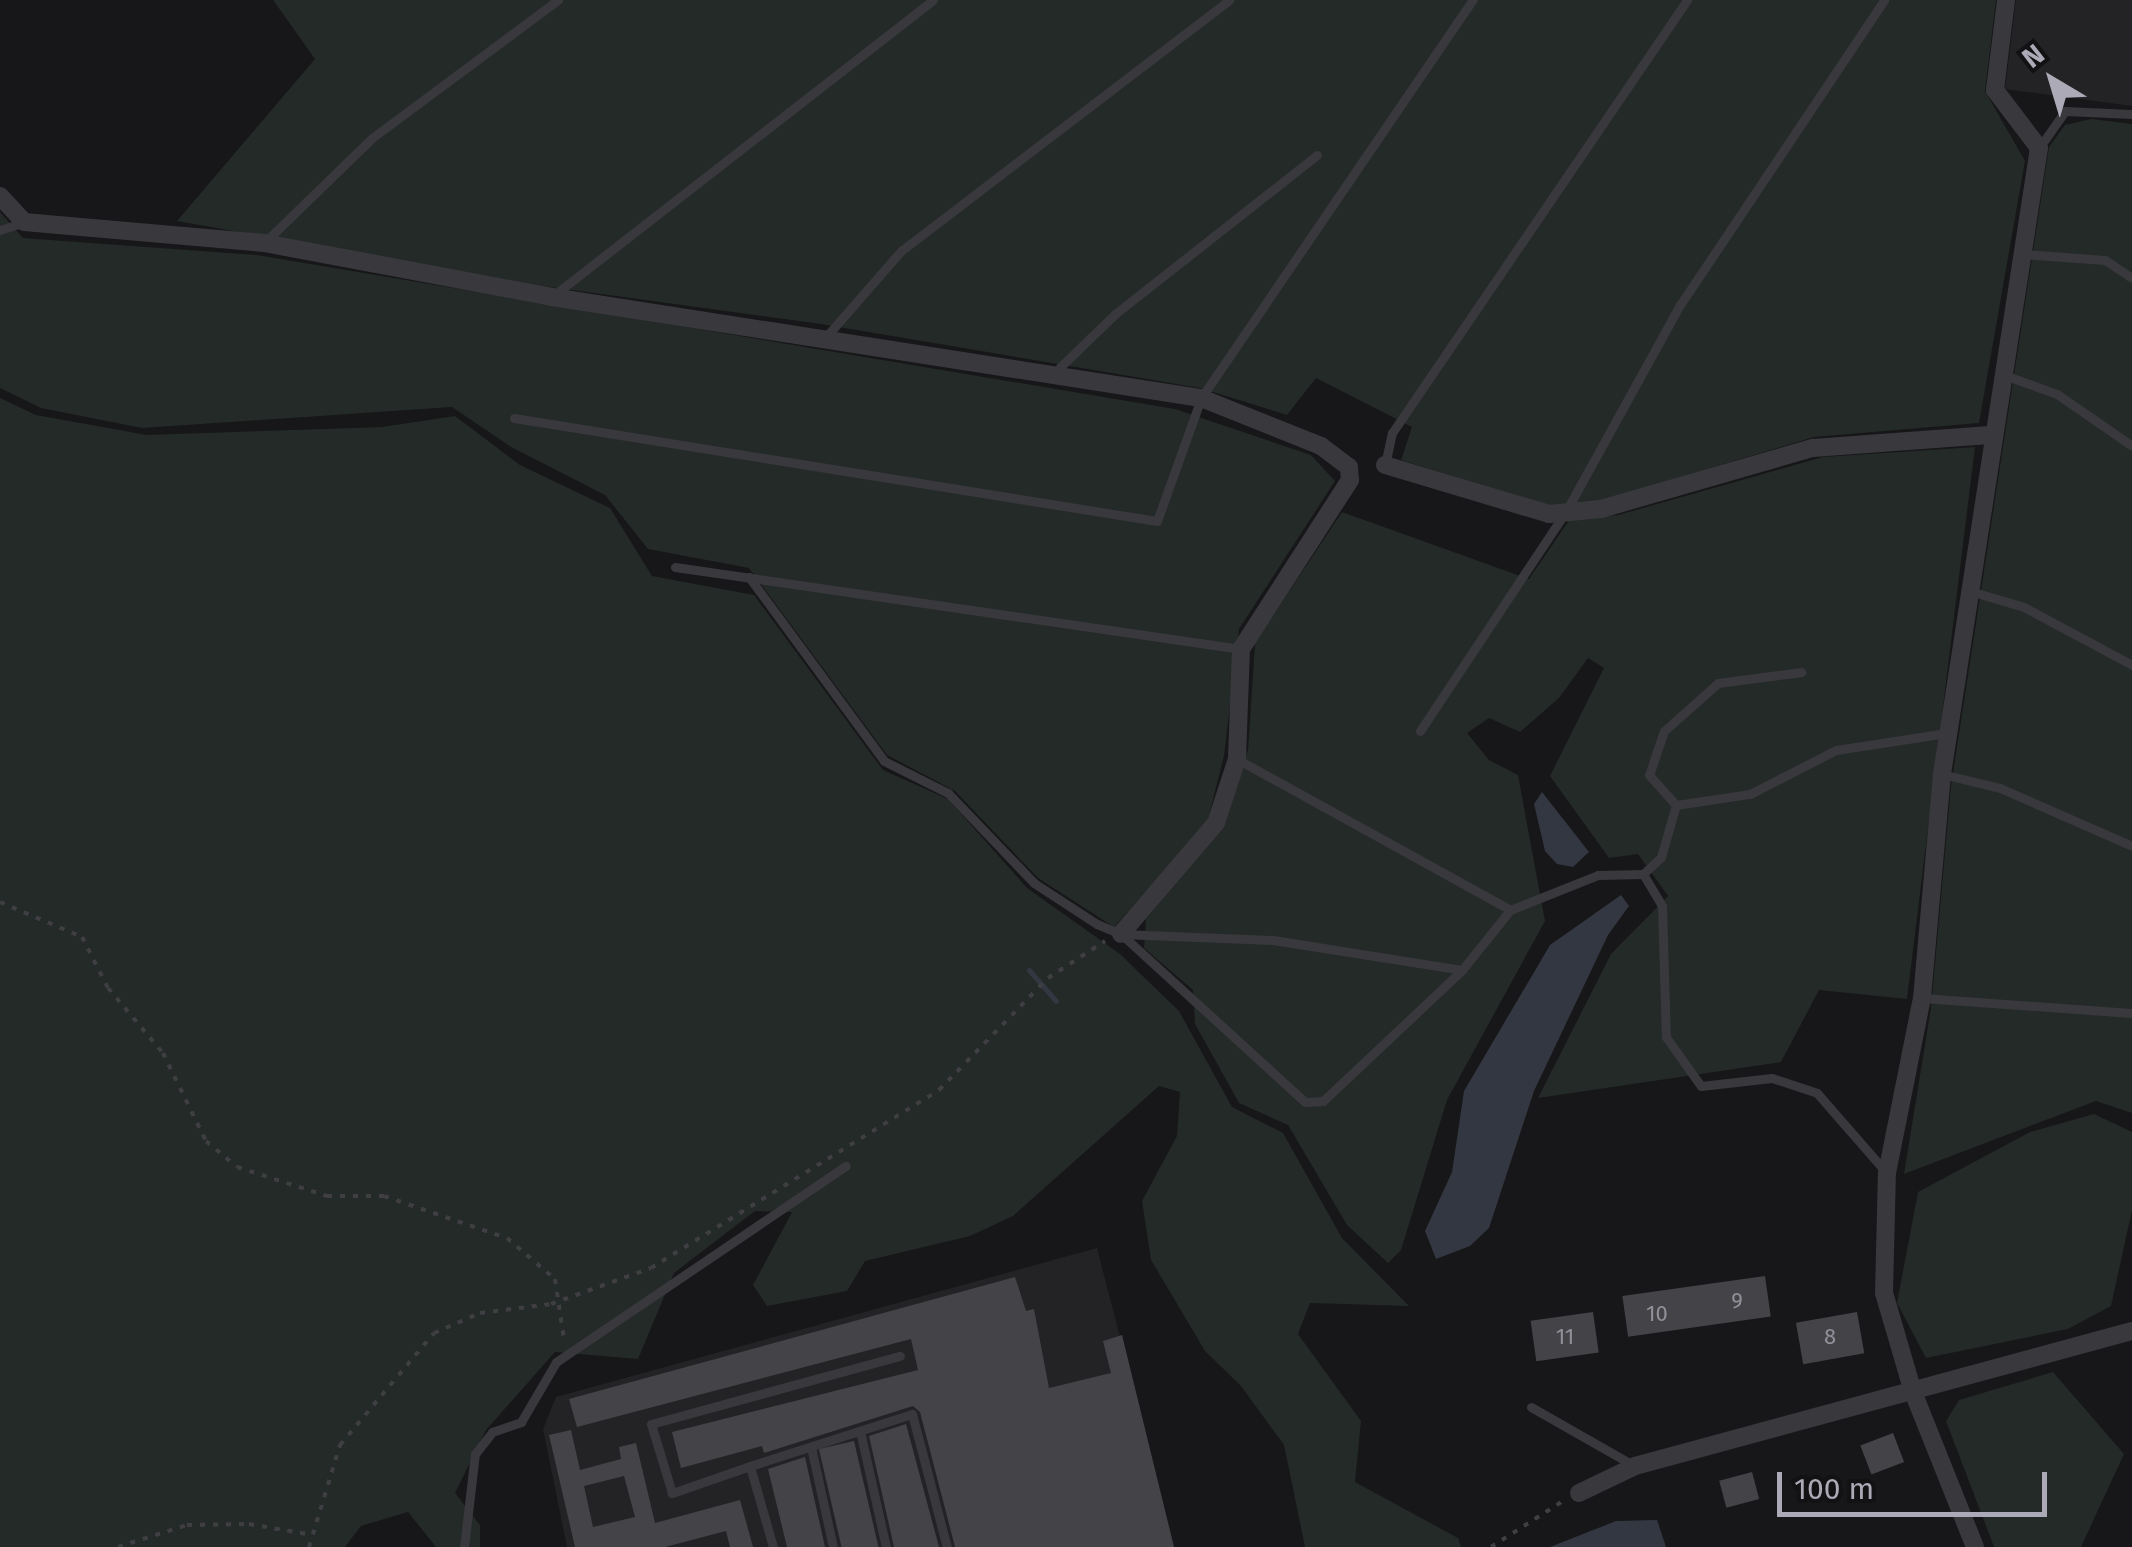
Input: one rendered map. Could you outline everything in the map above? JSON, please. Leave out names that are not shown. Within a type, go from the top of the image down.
[{"type":"street","points":[[1975,1547],[1913,1392],[1884,1293],[1887,1173],[1922,998],[1942,774],[1990,435],[2039,148],[1995,90],[2006,0]]},
{"type":"street","points":[[0,196],[24,222],[264,243],[552,296],[1201,398],[1321,446],[1349,467],[1350,480],[1241,649],[1237,759],[1216,823],[1122,934]]},
{"type":"street","points":[[1385,465],[1549,514],[1601,509],[1813,448],[1990,435]]},
{"type":"street","points":[[1579,1493],[1636,1466],[2132,1331]]},
{"type":"lane","points":[[264,243],[372,138],[558,0]]},
{"type":"lane","points":[[552,296],[932,0]]},
{"type":"lane","points":[[825,338],[902,251],[1229,0]]},
{"type":"lane","points":[[514,418],[1157,521],[1201,398],[1472,0]]},
{"type":"lane","points":[[1385,465],[1392,433],[1687,0]]},
{"type":"lane","points":[[1420,731],[1565,513],[1680,305],[1884,0]]},
{"type":"lane","points":[[2039,148],[2065,111],[2132,114]]},
{"type":"lane","points":[[1053,374],[1115,314],[1316,155]]},
{"type":"lane","points":[[0,230],[24,222]]},
{"type":"lane","points":[[2020,254],[2105,260],[2132,278]]},
{"type":"lane","points":[[2000,373],[2057,394],[2132,446]]},
{"type":"lane","points":[[675,567],[1241,649]]},
{"type":"lane","points":[[748,578],[884,761],[948,793],[1034,883],[1122,934],[1305,1102],[1324,1100],[1462,970],[1510,910],[1598,875],[1643,874],[1661,857],[1676,805]]},
{"type":"lane","points":[[1968,591],[2024,607],[2132,665]]},
{"type":"lane","points":[[1676,805],[1649,775],[1664,731],[1718,683],[1802,672]]},
{"type":"lane","points":[[1676,805],[1750,794],[1836,750],[1948,733]]},
{"type":"lane","points":[[1237,759],[1510,910]]},
{"type":"lane","points":[[1942,774],[2000,788],[2132,846]]},
{"type":"lane","points":[[1643,874],[1662,906],[1666,1037],[1701,1086],[1772,1078],[1817,1093],[1887,1173]]},
{"type":"lane","points":[[1122,934],[1273,940],[1462,970]]},
{"type":"lane","points":[[1922,998],[2132,1013]]},
{"type":"lane","points":[[464,1547],[475,1454],[492,1432],[521,1422],[556,1362],[846,1166]]},
{"type":"lane","points":[[900,1356],[650,1424],[672,1493],[912,1414],[947,1547]]},
{"type":"lane","points":[[1531,1407],[1636,1466]]},
{"type":"lane","points":[[860,1432],[886,1547]]},
{"type":"lane","points":[[810,1447],[833,1547]]},
{"type":"lane","points":[[750,1466],[773,1547]]},
{"type":"path","points":[[0,902],[49,917],[82,937],[108,988],[164,1053],[206,1141],[237,1167],[327,1196],[384,1196],[507,1238],[555,1280],[564,1346],[556,1362]]},
{"type":"path","points":[[309,1547],[340,1446],[434,1334],[480,1313],[558,1302],[651,1268],[939,1090],[1033,992],[1076,954],[1122,934]]},
{"type":"path","points":[[1492,1547],[1579,1493]]},
{"type":"path","points":[[118,1547],[187,1525],[249,1524],[313,1535]]},
{"type":"shaded area","points":[[273,0],[1996,0],[1985,91],[2025,161],[1979,423],[1814,437],[1600,501],[1550,506],[1401,460],[1412,427],[1316,378],[1287,415],[1200,388],[821,324],[543,286],[177,221],[315,59]]},
{"type":"shaded area","points":[[2016,0],[2132,0],[2132,106],[2005,89]]},
{"type":"shaded area","points":[[2091,119],[2132,124],[2132,1113],[2096,1101],[1904,1174],[1931,1008],[1951,786],[2049,147],[2065,125]]},
{"type":"shaded area","points":[[0,212],[23,238],[257,255],[1175,409],[1311,455],[1335,481],[1239,629],[1224,756],[1207,823],[1114,927],[1038,878],[955,791],[887,755],[749,568],[648,549],[605,495],[511,447],[452,407],[142,428],[41,408],[0,388]]},
{"type":"shaded area","points":[[0,398],[36,415],[147,435],[382,427],[455,416],[520,465],[610,508],[652,576],[754,595],[883,770],[948,799],[1027,888],[1120,954],[1179,1011],[1232,1107],[1283,1133],[1342,1238],[1409,1306],[1310,1303],[1298,1334],[1361,1421],[1355,1482],[1458,1538],[1461,1547],[1305,1547],[1284,1445],[1241,1386],[1205,1351],[1151,1260],[1142,1201],[1177,1136],[1180,1092],[1159,1086],[1013,1216],[970,1236],[865,1261],[847,1291],[767,1306],[753,1285],[792,1212],[755,1211],[674,1273],[638,1359],[555,1352],[486,1430],[455,1493],[480,1525],[480,1547],[436,1547],[408,1512],[361,1526],[345,1547],[0,1547]]},
{"type":"shaded area","points":[[1975,447],[1907,999],[1819,990],[1781,1062],[1538,1098],[1611,954],[1668,896],[1638,854],[1609,858],[1550,776],[1604,668],[1588,658],[1559,698],[1520,732],[1489,718],[1467,733],[1489,760],[1518,775],[1545,921],[1447,1100],[1401,1250],[1388,1263],[1347,1225],[1288,1125],[1239,1103],[1195,1024],[1193,990],[1144,948],[1146,919],[1220,828],[1248,750],[1255,643],[1342,512],[1529,579],[1570,519],[1618,515],[1823,457]]},
{"type":"shaded area","points":[[1542,792],[1589,852],[1573,867],[1557,864],[1545,851],[1534,804]]},
{"type":"shaded area","points":[[1621,895],[1629,906],[1608,935],[1534,1091],[1489,1228],[1470,1246],[1436,1259],[1425,1231],[1452,1172],[1464,1091],[1550,945]]},
{"type":"shaded area","points":[[2094,1114],[2132,1132],[2132,1210],[2111,1306],[2068,1329],[1926,1358],[1897,1303],[1918,1192],[2030,1132]]},
{"type":"shaded area","points":[[1097,1248],[1174,1547],[567,1547],[543,1429],[556,1397]]},
{"type":"shaded area","points":[[2053,1372],[2124,1454],[2081,1547],[1994,1547],[1946,1421],[1959,1400]]},
{"type":"shaded area","points":[[1657,1520],[1666,1547],[1550,1547],[1616,1521]]},
{"type":"building","points":[[1765,1276],[1771,1317],[1628,1337],[1622,1296]]},
{"type":"building","points":[[1015,1277],[1026,1311],[1034,1309],[1049,1388],[1111,1373],[1103,1341],[1122,1335],[1174,1547],[955,1547],[920,1412],[913,1406],[764,1453],[762,1446],[681,1468],[672,1432],[918,1370],[911,1339],[577,1427],[569,1399]]},
{"type":"building","points":[[1593,1312],[1599,1353],[1536,1361],[1531,1321]]},
{"type":"building","points":[[1857,1312],[1864,1353],[1803,1364],[1796,1323]]},
{"type":"building","points":[[906,1424],[939,1547],[894,1547],[869,1436]]},
{"type":"building","points":[[571,1430],[580,1470],[621,1459],[619,1447],[636,1443],[655,1523],[740,1500],[753,1547],[730,1547],[726,1531],[665,1547],[575,1547],[549,1435]],"holes":[[[624,1476],[635,1517],[593,1527],[584,1486]]]},
{"type":"building","points":[[1893,1433],[1904,1462],[1871,1474],[1860,1446]]},
{"type":"building","points":[[854,1441],[878,1547],[842,1547],[819,1449]]},
{"type":"building","points":[[805,1457],[825,1547],[787,1547],[768,1469]]},
{"type":"building","points":[[1752,1472],[1759,1499],[1726,1508],[1719,1481]]},
{"type":"waterway","points":[[1029,970],[1056,1001]]}]
